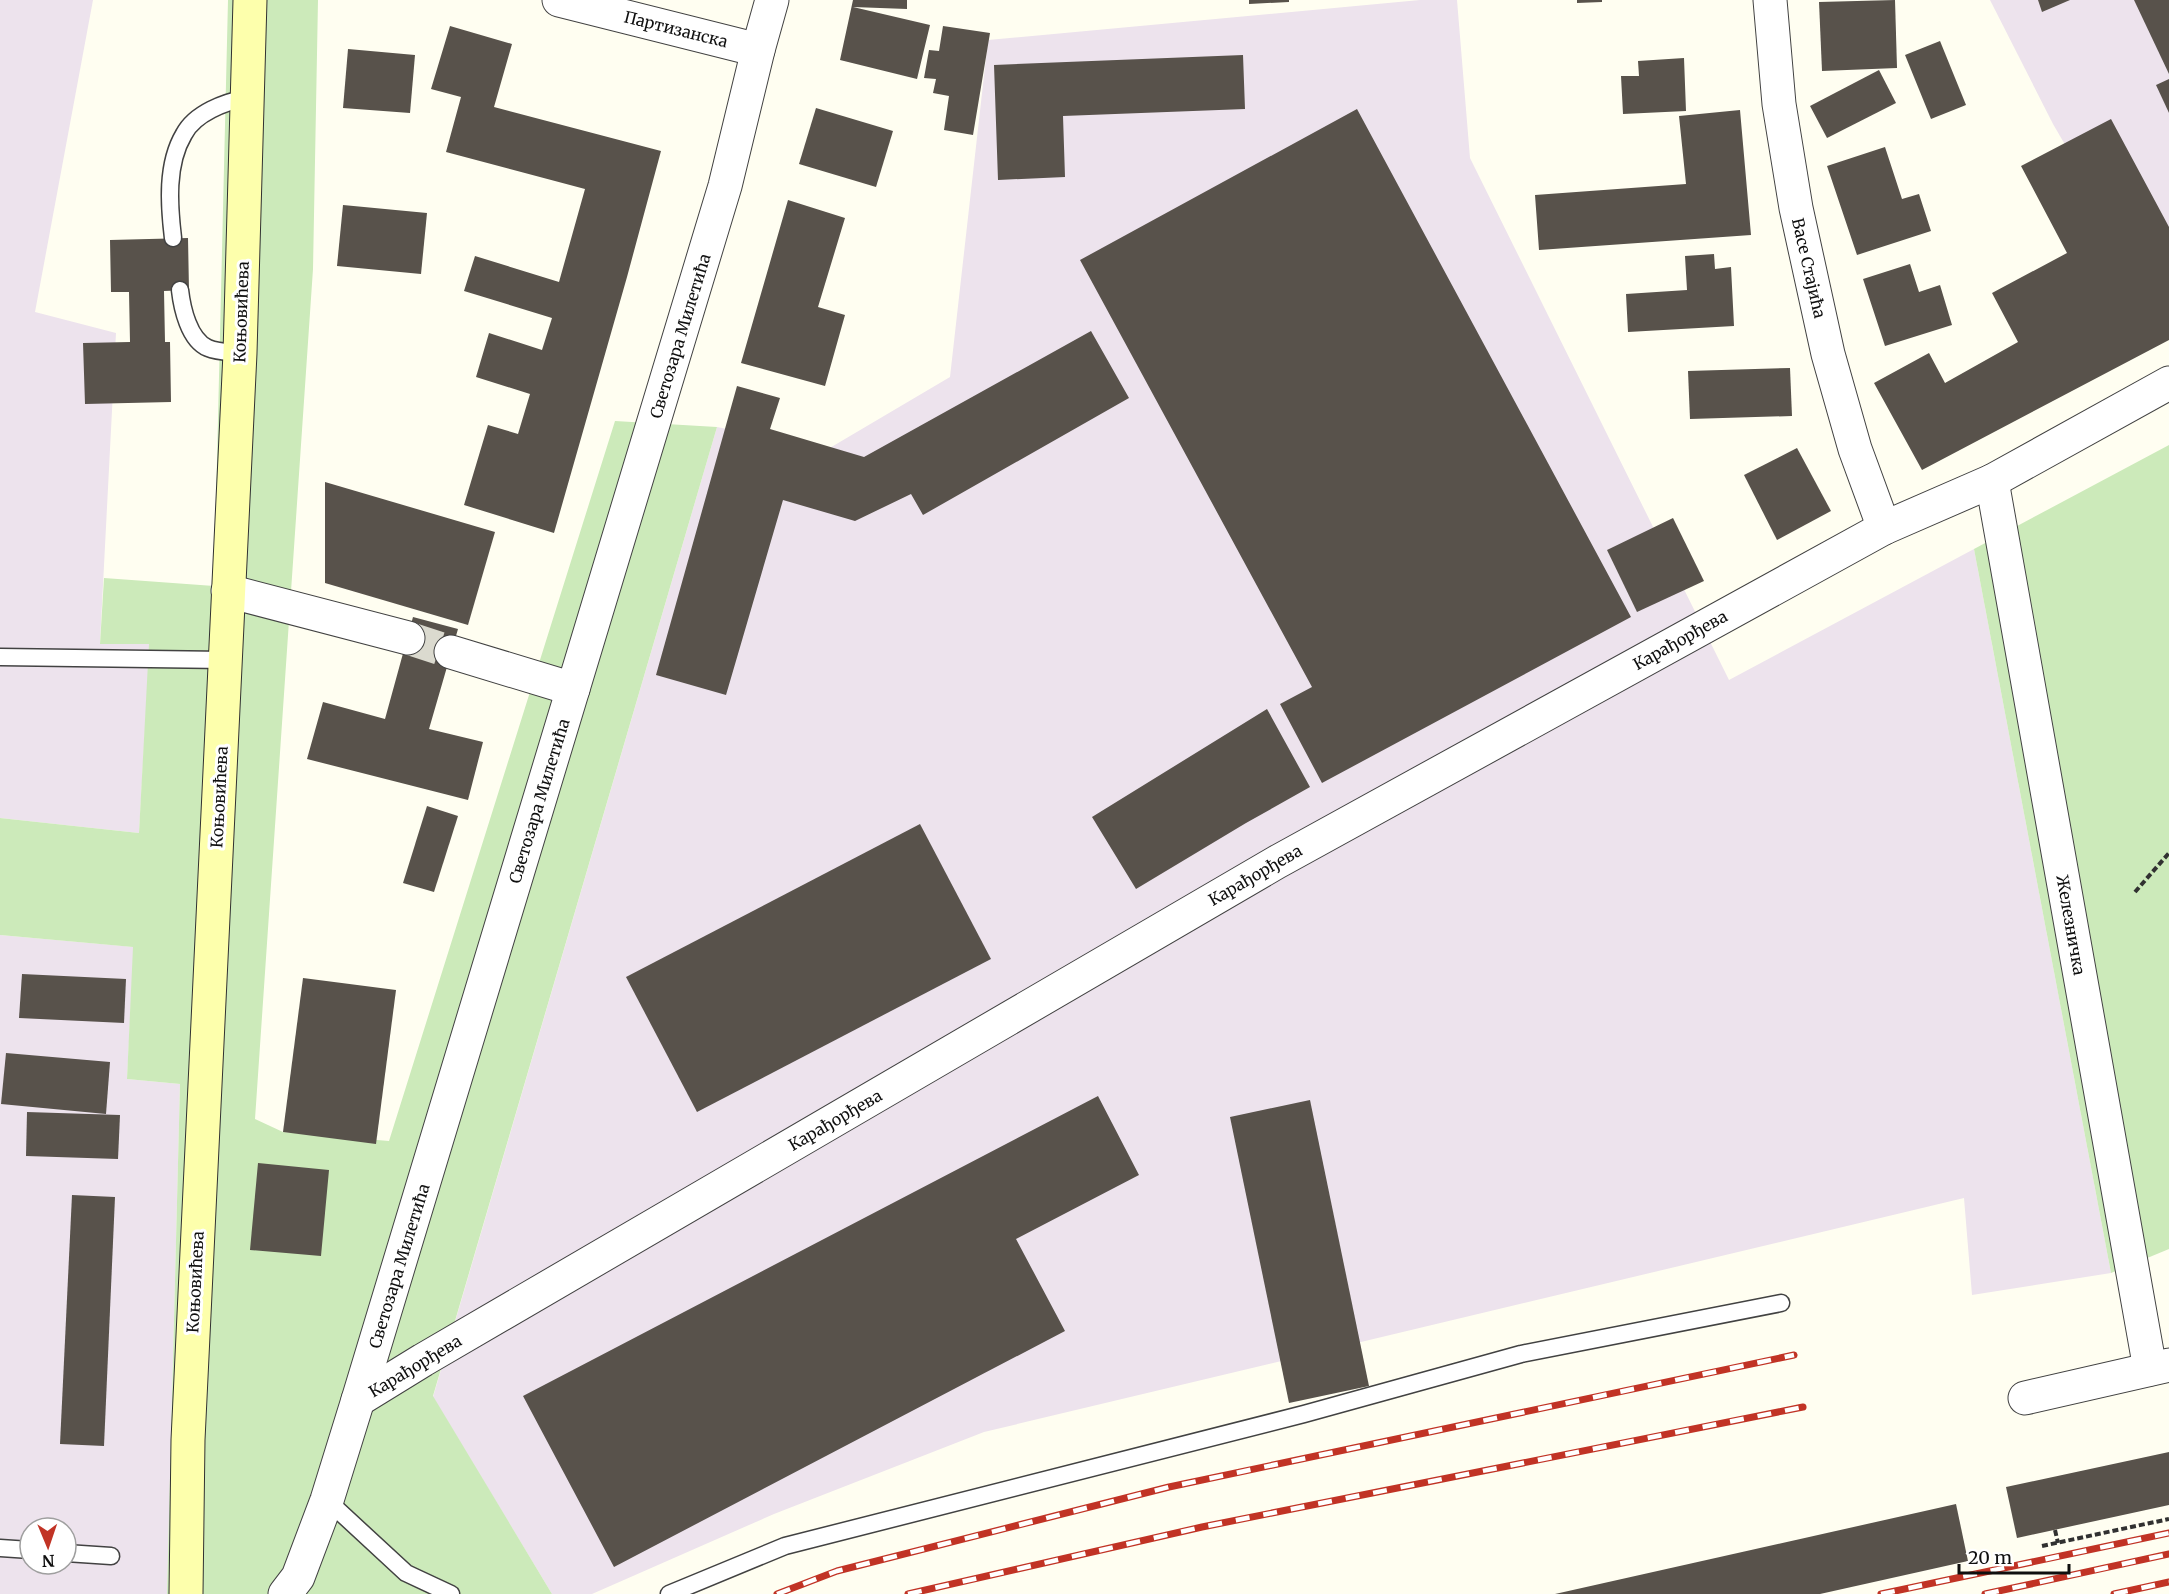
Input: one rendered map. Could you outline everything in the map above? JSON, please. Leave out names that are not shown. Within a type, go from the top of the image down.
[{"type":"main road","name":"Коњовићева","points":[[186,1594],[189,1428],[240,353],[250,0]]},
{"type":"street","name":"Партизанска","points":[[559,0],[758,50]]},
{"type":"street","name":"Светозара Милетића","points":[[285,1594],[298,1577],[327,1500],[358,1400],[725,186],[772,0]]},
{"type":"street","name":"Васе Стајића","points":[[1770,0],[1779,105],[1796,208],[1828,354],[1855,449],[1884,528]]},
{"type":"street","name":"Карађорђева","points":[[358,1400],[1277,862],[1884,528],[1992,481],[2169,383]]},
{"type":"street","name":"Железничка","points":[[1992,481],[2160,1367]]},
{"type":"street","points":[[228,591],[408,638]]},
{"type":"street","points":[[451,652],[573,689]]},
{"type":"street","points":[[2025,1398],[2160,1367]]},
{"type":"lane","points":[[173,238],[170,211],[171,178],[184,133],[202,115],[226,102],[246,98]]},
{"type":"lane","points":[[180,290],[181,302],[188,321],[202,345],[209,349],[240,353]]},
{"type":"lane","points":[[0,657],[225,660]]},
{"type":"lane","points":[[669,1594],[785,1546],[1304,1414],[1521,1354],[1781,1303]]},
{"type":"lane","points":[[327,1500],[406,1574],[451,1594]]},
{"type":"lane","points":[[0,1548],[18,1549]]},
{"type":"lane","points":[[78,1554],[111,1556]]},
{"type":"path","points":[[2135,892],[2169,853]]},
{"type":"path","points":[[2042,1546],[2169,1519]]},
{"type":"path","points":[[2055,1530],[2058,1543]]},
{"type":"shaded area","points":[[0,0],[93,0],[35,312],[116,333],[100,643],[150,643],[139,833],[0,818]]},
{"type":"shaded area","points":[[1420,0],[1457,0],[1470,158],[1729,680],[1974,549],[2111,1273],[1972,1295],[1964,1198],[984,1432],[774,1514],[592,1594],[552,1594],[433,1397],[717,427],[828,449],[950,377],[988,40]]},
{"type":"shaded area","points":[[1990,0],[2169,0],[2169,301],[2159,306],[2053,124]]},
{"type":"shaded area","points":[[0,935],[134,947],[127,1079],[180,1084],[167,1594],[0,1594]]},
{"type":"green space","points":[[228,0],[318,0],[313,269],[255,1119],[283,1132],[389,1141],[615,421],[717,427],[433,1396],[552,1594],[167,1594],[180,1084],[127,1079],[133,947],[0,935],[0,818],[139,833],[149,644],[100,644],[104,578],[214,586]]},
{"type":"green space","points":[[2169,445],[2169,1249],[2111,1273],[1974,549]]},
{"type":"building","points":[[853,0],[907,0],[907,9],[853,7],[930,25],[917,79],[840,60]]},
{"type":"building","points":[[1249,0],[1289,0],[1289,2],[1249,4]]},
{"type":"building","points":[[1577,0],[1602,0],[1602,2],[1577,3]]},
{"type":"building","points":[[1895,0],[1897,68],[1822,71],[1819,2]]},
{"type":"building","points":[[2038,0],[2070,0],[2042,12]]},
{"type":"building","points":[[2134,0],[2169,0],[2169,74]]},
{"type":"building","points":[[450,26],[512,44],[494,107],[661,151],[554,533],[464,505],[488,425],[518,434],[530,394],[476,377],[489,333],[542,350],[552,318],[464,291],[475,256],[559,282],[585,189],[446,152],[461,97],[431,89]]},
{"type":"building","points":[[943,26],[990,33],[973,135],[944,130],[949,96],[933,93],[936,79],[924,78],[929,50],[939,51]]},
{"type":"building","points":[[1940,41],[1966,105],[1931,119],[1905,55]]},
{"type":"building","points":[[348,49],[415,55],[410,113],[343,108]]},
{"type":"building","points":[[1243,55],[1245,109],[1063,116],[1065,177],[998,180],[994,65]]},
{"type":"building","points":[[1684,58],[1686,111],[1623,114],[1621,76],[1639,76],[1638,61]]},
{"type":"building","points":[[1879,70],[1896,103],[1827,138],[1810,106]]},
{"type":"building","points":[[2169,79],[2169,113],[2156,85]]},
{"type":"building","points":[[816,108],[893,131],[876,187],[799,164]]},
{"type":"building","points":[[1357,109],[1631,617],[1322,783],[1280,704],[1312,687],[1080,260]]},
{"type":"building","points":[[1740,110],[1751,235],[1539,250],[1535,195],[1686,184],[1679,116]]},
{"type":"building","points":[[2111,119],[2169,227],[2169,340],[1922,470],[1874,383],[1929,353],[1945,383],[2018,342],[1992,293],[2067,253],[2021,166]]},
{"type":"building","points":[[1885,147],[1902,199],[1919,194],[1931,231],[1857,255],[1827,166]]},
{"type":"building","points":[[788,200],[845,218],[818,307],[845,315],[825,386],[741,363]]},
{"type":"building","points":[[343,205],[427,213],[421,274],[337,266]]},
{"type":"building","points":[[188,238],[189,290],[164,291],[165,342],[170,342],[171,402],[85,404],[83,343],[130,342],[129,292],[111,292],[110,240]]},
{"type":"building","points":[[1714,254],[1715,269],[1731,267],[1734,326],[1628,332],[1626,294],[1687,290],[1685,256]]},
{"type":"building","points":[[1910,264],[1919,292],[1940,285],[1952,325],[1885,346],[1863,279]]},
{"type":"building","points":[[1091,331],[1129,398],[923,515],[911,494],[855,521],[783,500],[726,695],[656,675],[737,386],[780,398],[770,429],[864,457]]},
{"type":"building","points":[[1790,368],[1792,416],[1690,419],[1688,371]]},
{"type":"building","points":[[1797,448],[1831,511],[1777,540],[1744,475]]},
{"type":"building","points":[[325,482],[495,532],[468,625],[325,583]]},
{"type":"building","points":[[1673,518],[1704,581],[1637,612],[1607,550]]},
{"type":"building","points":[[413,617],[458,629],[429,729],[483,742],[468,800],[307,759],[323,702],[385,719]]},
{"type":"building","points":[[1267,709],[1310,787],[1136,889],[1092,817]]},
{"type":"building","points":[[427,806],[458,816],[434,892],[403,883]]},
{"type":"building","points":[[920,824],[991,959],[697,1112],[626,977]]},
{"type":"building","points":[[22,974],[126,979],[124,1023],[19,1018]]},
{"type":"building","points":[[303,978],[396,990],[376,1144],[283,1132]]},
{"type":"building","points":[[6,1053],[110,1062],[106,1114],[1,1104]]},
{"type":"building","points":[[1098,1096],[1139,1175],[1016,1239],[1065,1331],[614,1567],[523,1396]]},
{"type":"building","points":[[1310,1100],[1369,1386],[1289,1403],[1230,1117]]},
{"type":"building","points":[[27,1112],[120,1115],[118,1159],[26,1156]]},
{"type":"building","points":[[258,1163],[329,1170],[321,1256],[250,1250]]},
{"type":"building","points":[[72,1195],[115,1197],[104,1446],[60,1444]]},
{"type":"building","points":[[2169,1452],[2169,1505],[2017,1538],[2006,1487]]},
{"type":"building","points":[[1956,1504],[1968,1561],[1820,1594],[1555,1594]]},
{"type":"tunnel","points":[[408,638],[451,652]]},
{"type":"railway","points":[[777,1594],[837,1571],[1169,1487],[1794,1355]]},
{"type":"railway","points":[[908,1594],[1202,1527],[1803,1407]]},
{"type":"railway","points":[[1881,1594],[2169,1533]]},
{"type":"railway","points":[[1985,1594],[2169,1554]]},
{"type":"railway","points":[[2114,1594],[2169,1582]]}]
